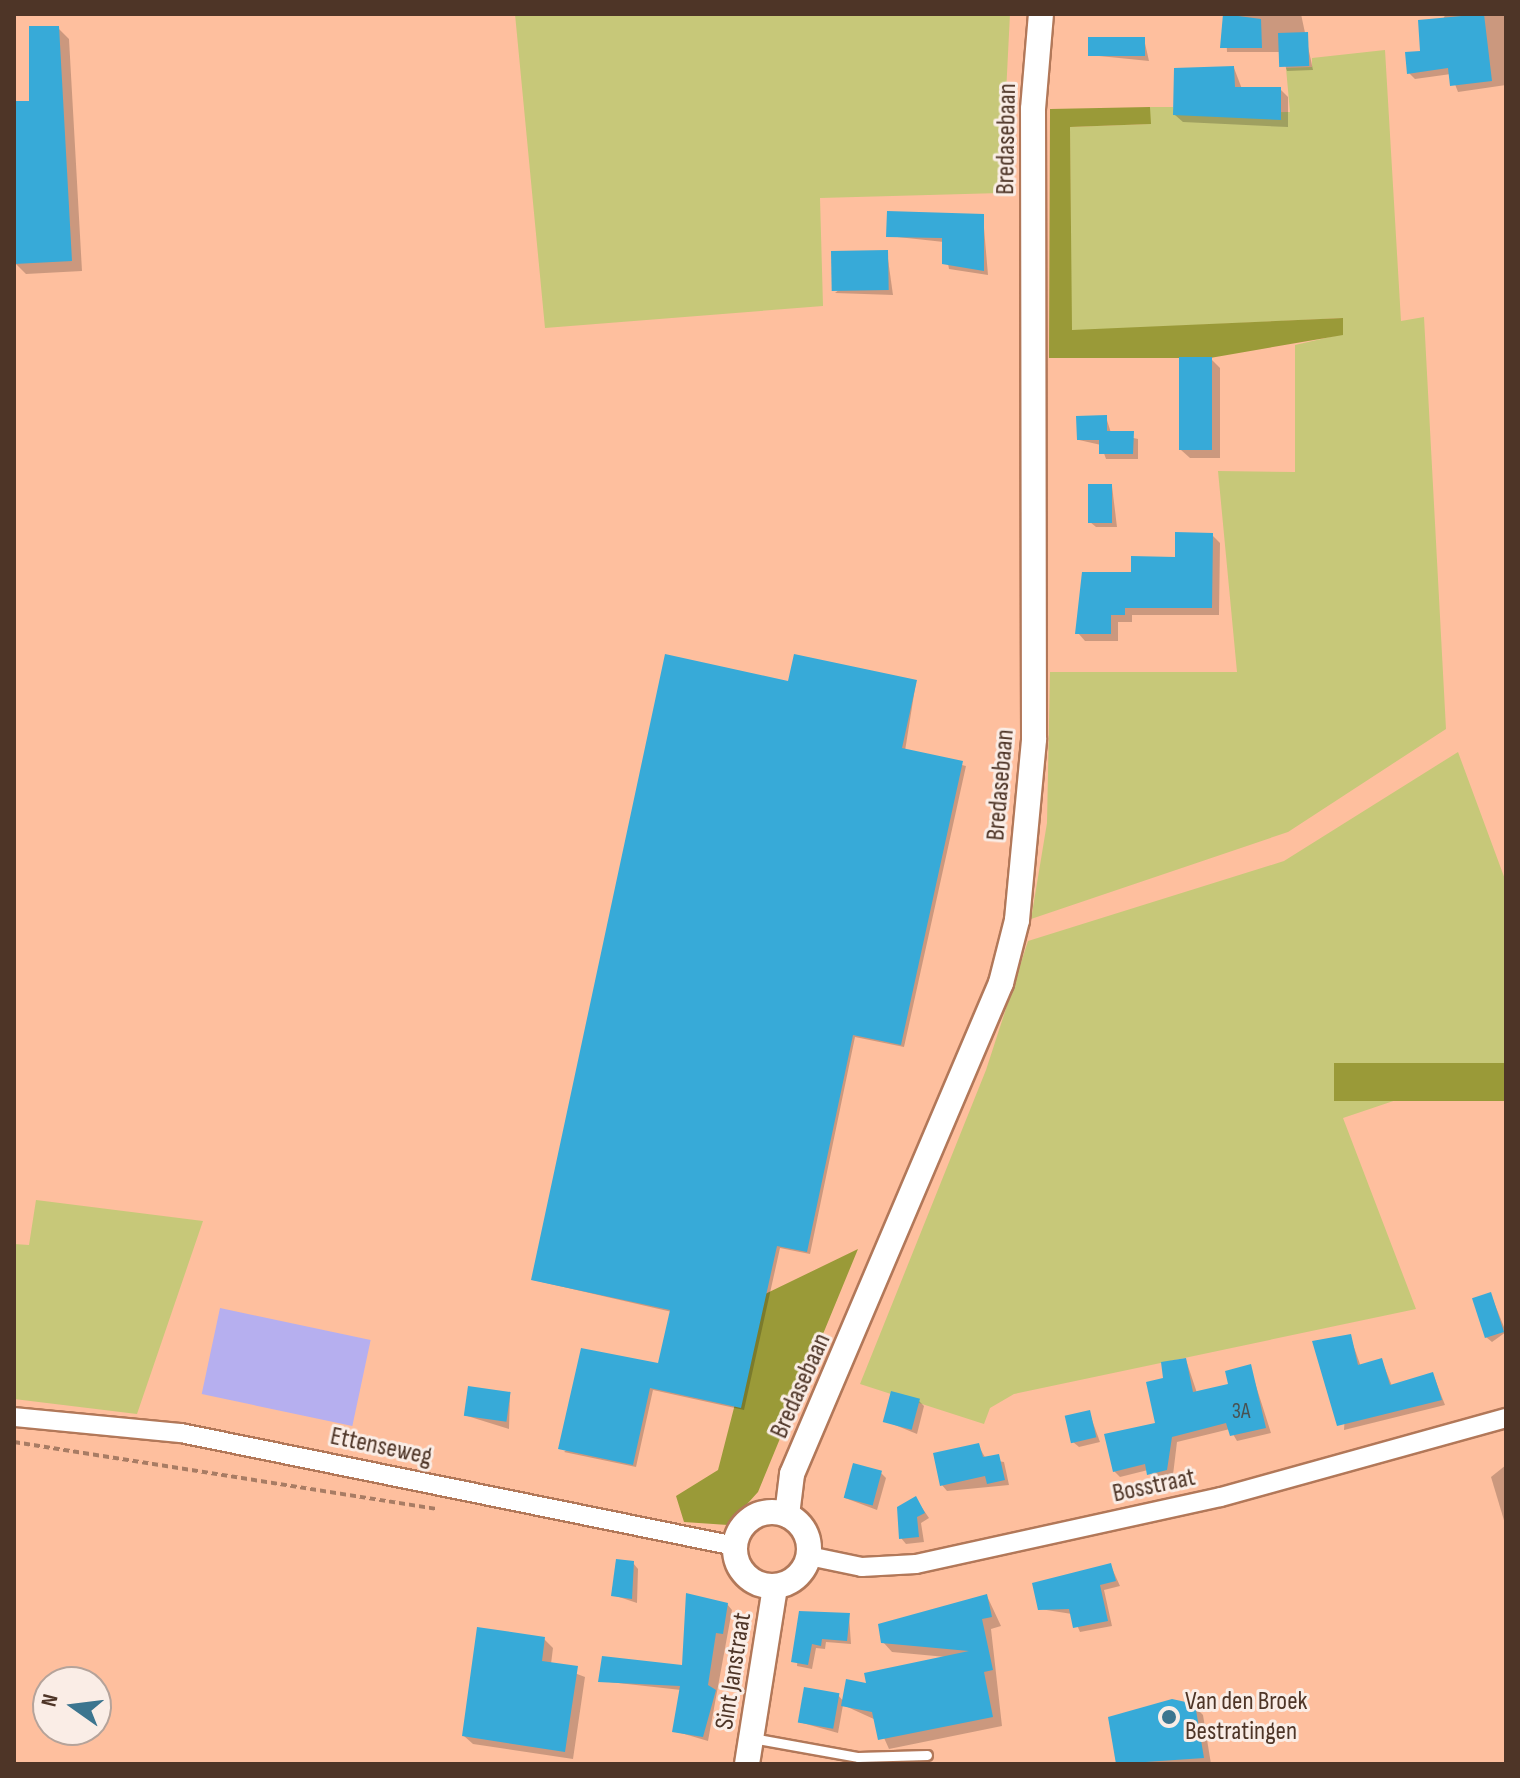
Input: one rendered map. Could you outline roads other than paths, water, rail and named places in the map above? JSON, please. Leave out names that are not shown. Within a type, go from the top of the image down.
[{"type":"street","name":"Bredasebaan","points":[[787,1515],[792,1474],[995,997],[1017,920],[1034,739],[1033,109],[1041,14]]},
{"type":"street","name":"Ettenseweg","points":[[14,1417],[181,1433],[735,1546]]},
{"type":"street","name":"Bosstraat","points":[[809,1556],[862,1567],[916,1564],[1221,1497],[1506,1418]]},
{"type":"street","points":[[787,1515],[808,1539],[809,1556],[797,1576],[775,1587],[747,1577],[735,1546],[750,1519],[787,1515]]},
{"type":"street","name":"Sint Janstraat","points":[[747,1764],[775,1587]]},
{"type":"lane","points":[[752,1738],[858,1757],[927,1755]]},
{"type":"place","name":"Van den Broek Bestratingen","points":[[1169,1717]]}]
